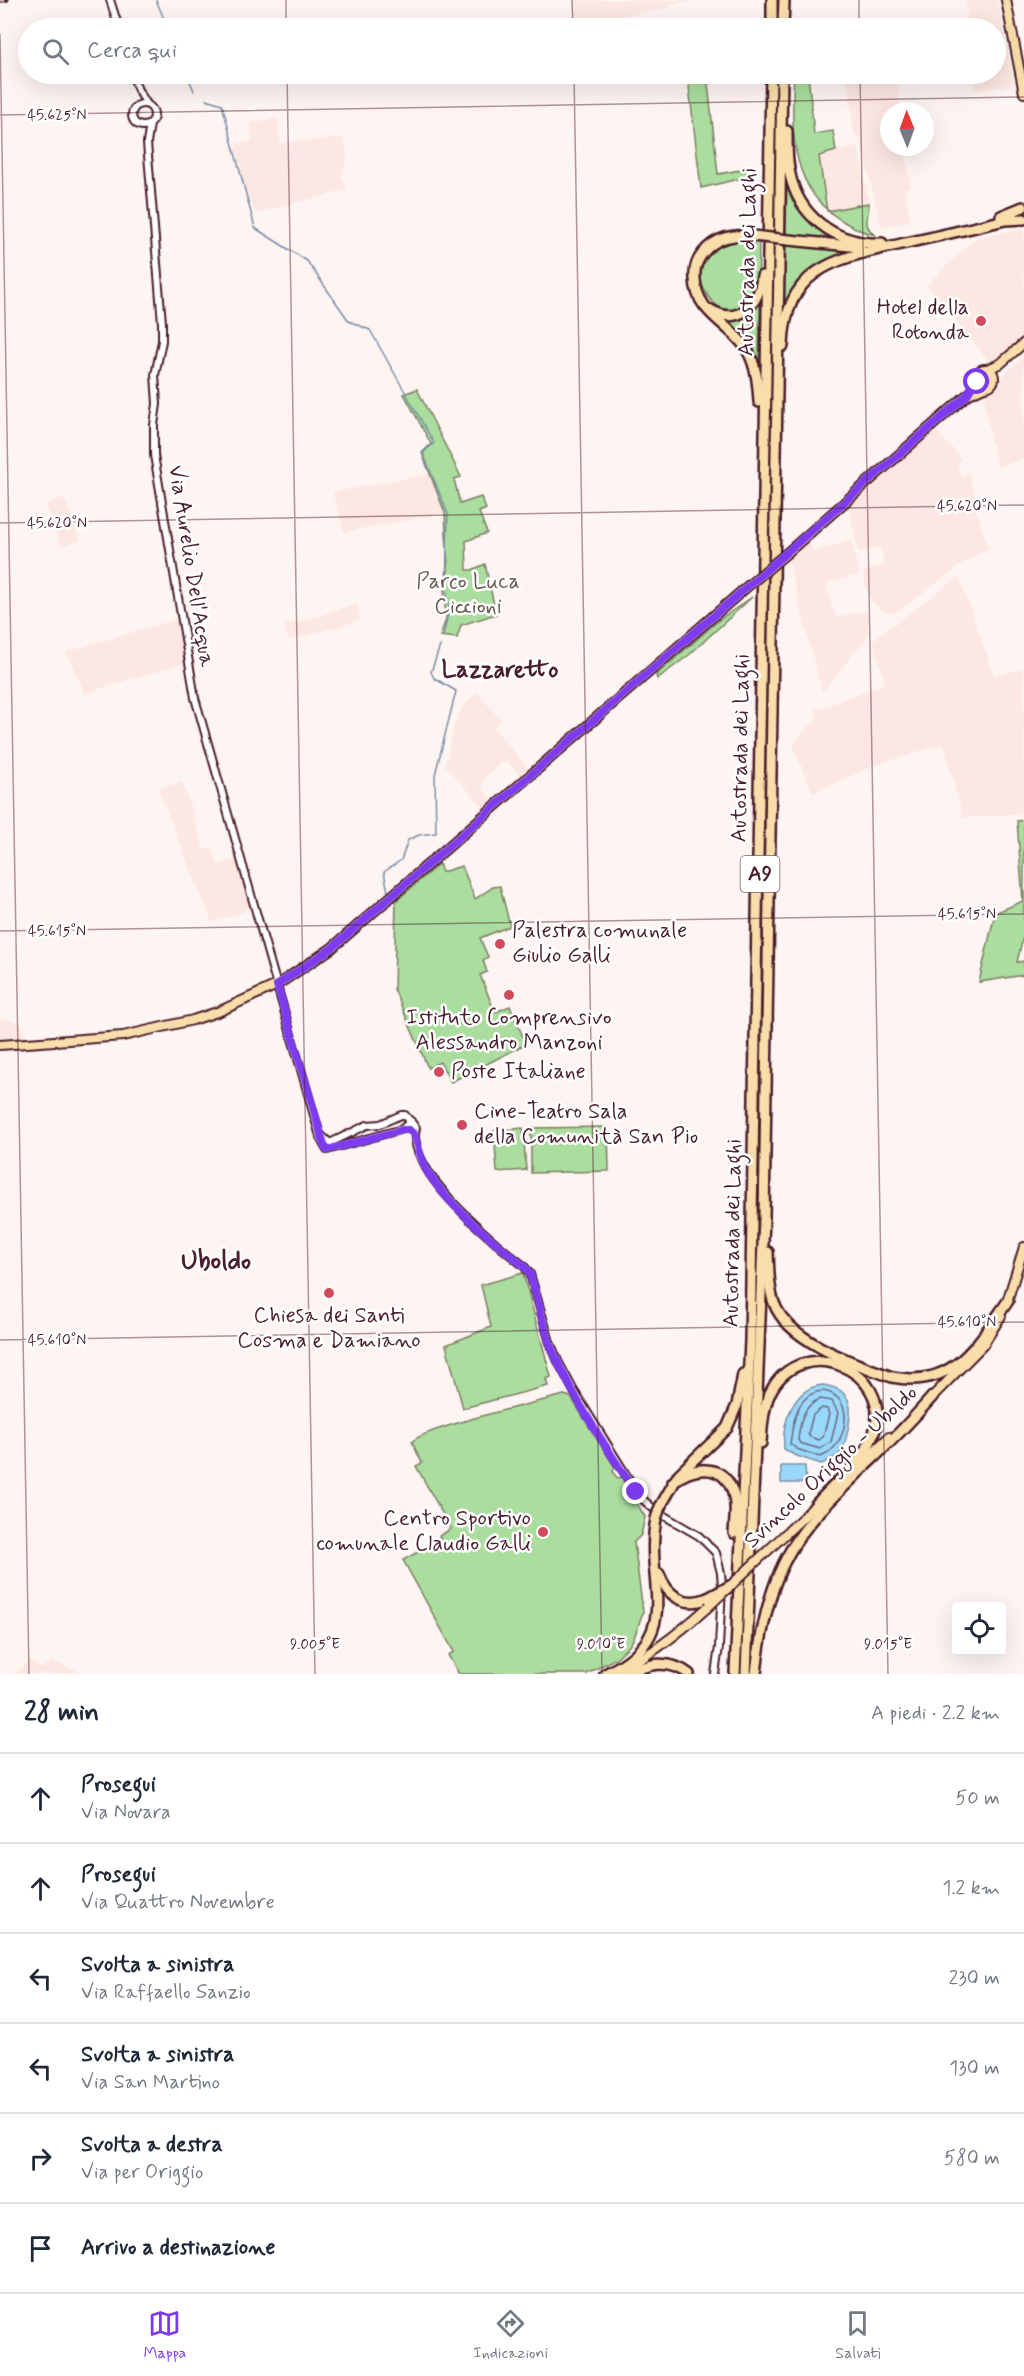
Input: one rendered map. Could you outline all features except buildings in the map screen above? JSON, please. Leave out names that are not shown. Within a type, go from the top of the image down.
[{"type":"highway","points":[[772,0],[772,18]]},
{"type":"highway","points":[[783,18],[784,0]]},
{"type":"highway","name":"Autostrada dei Laghi","points":[[735,1674],[750,1340],[760,848],[771,84]]},
{"type":"highway","name":"Autostrada dei Laghi","points":[[746,1674],[764,1218],[782,84]]},
{"type":"highway","points":[[782,88],[792,183],[801,202],[818,223],[843,238],[885,245]]},
{"type":"highway","points":[[777,389],[788,310],[800,287],[816,271],[842,258],[1011,214],[1024,206]]},
{"type":"highway","points":[[764,458],[759,424],[757,380],[751,357],[740,340],[709,313],[696,289],[695,272],[705,250],[728,236],[753,236],[860,247],[885,245],[1024,218]]},
{"type":"highway","points":[[702,303],[716,313],[727,316],[741,313],[753,304],[761,283],[768,229]]},
{"type":"highway","points":[[764,1218],[771,1292],[774,1303],[785,1322],[811,1342],[892,1377],[924,1378],[941,1374],[955,1366],[982,1339],[1008,1301]]},
{"type":"highway","points":[[605,1674],[638,1651],[652,1628],[658,1602],[653,1534],[660,1507],[673,1482],[719,1438],[733,1417],[741,1394],[750,1340]]},
{"type":"highway","points":[[749,1580],[755,1539],[763,1419],[771,1393],[780,1379],[798,1366],[826,1361],[842,1365],[861,1379],[874,1402],[876,1420],[874,1433],[855,1464],[813,1508]]},
{"type":"highway","points":[[756,1674],[759,1646],[768,1611],[788,1555],[819,1512],[902,1431],[933,1396]]},
{"type":"highway","points":[[673,1482],[693,1470],[714,1471],[723,1476],[732,1490],[735,1502],[732,1615],[736,1630]]},
{"type":"highway","points":[[654,1560],[670,1594],[688,1602],[708,1603],[732,1585]]},
{"type":"highway","points":[[626,1674],[645,1666],[662,1664],[670,1664],[689,1674]]},
{"type":"main road","points":[[1006,0],[1024,93]]},
{"type":"main road","points":[[1024,206],[1024,218]]},
{"type":"main road","points":[[967,395],[979,371],[1000,364],[1024,343]]},
{"type":"main road","points":[[0,1045],[99,1038],[159,1029],[220,1011],[277,985],[332,948],[967,395],[990,386],[1002,368],[1024,350]]},
{"type":"main road","points":[[987,369],[992,372],[994,378]]},
{"type":"main road","points":[[976,379],[979,385],[984,387]]},
{"type":"main road","name":"Svincolo Origgio - Uboldo","points":[[732,1585],[933,1396],[983,1344],[999,1321],[1008,1301],[1024,1246]]},
{"type":"main road","points":[[614,1674],[655,1650],[708,1603]]},
{"type":"street","points":[[110,0],[116,18]]},
{"type":"street","points":[[135,84],[152,108],[154,114],[150,124],[139,125],[132,118],[136,87]]},
{"type":"street","points":[[134,108],[147,104]]},
{"type":"street","name":"Via Aurelio Dell'Acqua","points":[[150,124],[147,143],[162,308],[162,341],[155,375],[157,404],[154,455],[195,698],[323,1145],[327,1150]]},
{"type":"street","name":"Via Aurelio Dell'Acqua","points":[[139,125],[147,143]]},
{"type":"street","points":[[321,1135],[328,1143],[334,1142],[364,1126],[380,1124],[405,1115],[416,1128],[414,1134],[422,1160],[436,1184],[530,1274],[558,1361],[636,1492],[652,1508],[699,1536],[716,1553],[722,1586],[719,1647],[715,1674]]},
{"type":"street","points":[[402,1130],[411,1120]]},
{"type":"street","points":[[374,1124],[377,1132],[375,1137]]},
{"type":"street","points":[[364,1126],[363,1133],[367,1139]]},
{"type":"street","points":[[327,1150],[402,1130],[408,1130],[414,1134]]},
{"type":"street","points":[[327,1150],[334,1142]]},
{"type":"shaded area","points":[[574,0],[694,0],[669,4],[669,8],[610,18],[575,18]]},
{"type":"shaded area","points":[[965,0],[998,0],[1001,18],[968,18]]},
{"type":"shaded area","points":[[1006,42],[1014,85],[975,90],[974,84],[1006,84]]},
{"type":"shaded area","points":[[848,84],[897,84],[899,102],[880,102],[880,156],[906,156],[911,186],[905,188],[910,221],[881,227],[861,140],[855,135]]},
{"type":"shaded area","points":[[278,118],[280,143],[344,138],[347,157],[342,177],[347,190],[255,213],[242,179],[235,144],[252,141],[250,123]]},
{"type":"shaded area","points":[[858,146],[869,203],[828,211],[819,155]]},
{"type":"shaded area","points":[[1024,228],[1024,340],[992,365],[927,285],[975,238]]},
{"type":"shaded area","points":[[1024,356],[1024,459],[997,467],[984,394]]},
{"type":"shaded area","points":[[936,431],[959,456],[961,460],[957,463],[961,476],[969,474],[975,497],[973,499],[988,548],[898,611],[888,613],[874,604],[869,596],[863,572],[885,565],[880,547],[858,552],[848,503]]},
{"type":"shaded area","points":[[431,474],[445,513],[344,532],[333,492]]},
{"type":"shaded area","points":[[64,497],[80,540],[61,546],[45,505]]},
{"type":"shaded area","points":[[807,536],[813,552],[851,541],[859,575],[826,583],[835,618],[867,610],[869,620],[867,637],[822,692],[787,554]]},
{"type":"shaded area","points":[[959,577],[994,676],[1024,668],[1024,813],[963,818],[944,744],[873,766],[813,793],[794,750],[794,743],[817,720],[815,710],[885,684],[873,640]]},
{"type":"shaded area","points":[[357,604],[360,620],[289,640],[285,626]]},
{"type":"shaded area","points":[[178,619],[185,663],[85,693],[66,652]]},
{"type":"shaded area","points":[[477,692],[501,720],[493,727],[531,772],[523,779],[508,762],[500,763],[487,775],[483,784],[483,789],[495,803],[486,810],[445,766],[455,722],[462,708]]},
{"type":"shaded area","points":[[182,782],[204,850],[212,848],[217,865],[240,858],[254,908],[212,922],[158,789]]},
{"type":"shaded area","points":[[0,1019],[20,1022],[27,1040],[0,1042]]},
{"type":"shaded area","points":[[30,1660],[41,1669],[51,1661],[77,1670],[72,1674],[15,1674]]},
{"type":"green space","points":[[689,84],[708,84],[718,174],[746,169],[747,177],[701,188]]},
{"type":"green space","points":[[794,84],[809,84],[814,134],[833,131],[836,151],[819,156],[827,209],[813,195],[804,177],[794,138]]},
{"type":"green space","points":[[787,178],[826,233],[845,243],[786,235]]},
{"type":"green space","points":[[869,203],[867,225],[876,235],[853,227],[828,211]]},
{"type":"green space","points":[[732,240],[759,242],[758,270],[757,284],[752,297],[742,308],[729,310],[717,305],[707,295],[702,282],[702,266],[712,252]]},
{"type":"green space","points":[[786,245],[853,252],[828,260],[812,274],[784,309]]},
{"type":"green space","points":[[760,301],[759,368],[719,316],[723,317]]},
{"type":"green space","name":"Parco Luca Ciccioni","points":[[417,389],[461,477],[454,479],[460,504],[481,497],[486,509],[479,512],[487,533],[466,541],[467,570],[485,564],[496,614],[461,625],[457,638],[440,636],[446,619],[444,589],[448,570],[445,513],[422,453],[431,444],[404,394]]},
{"type":"green space","points":[[752,597],[689,655],[657,679],[656,675],[719,620]]},
{"type":"green space","points":[[1024,820],[1024,933],[1017,962],[1024,961],[1024,975],[979,982],[995,913],[1023,901],[1017,821]]},
{"type":"green space","points":[[439,864],[442,872],[462,866],[475,899],[493,887],[500,886],[510,926],[480,938],[488,957],[483,960],[487,972],[480,975],[495,1012],[510,1006],[526,1044],[451,1082],[440,1062],[428,1068],[394,989],[396,901]]},
{"type":"green space","points":[[608,1127],[609,1171],[531,1173],[531,1128]]},
{"type":"green space","points":[[523,1128],[526,1170],[497,1172],[494,1131]]},
{"type":"green space","points":[[523,1273],[551,1377],[546,1379],[548,1386],[463,1408],[446,1345],[491,1327],[481,1285]]},
{"type":"green space","name":"Centro Sportivo comunale Claudio Galli","points":[[564,1395],[571,1397],[615,1467],[613,1472],[617,1478],[621,1477],[645,1517],[641,1535],[634,1542],[643,1612],[634,1638],[616,1658],[587,1674],[459,1674],[448,1655],[454,1652],[403,1560],[441,1540],[439,1536],[451,1529],[416,1466],[422,1463],[412,1442],[420,1436],[458,1423]]},
{"type":"water","points":[[823,1385],[833,1387],[846,1396],[849,1402],[850,1417],[842,1450],[834,1458],[821,1464],[794,1455],[784,1449],[784,1439],[787,1418],[797,1399],[813,1387]]},
{"type":"water","points":[[781,1466],[805,1466],[806,1483],[781,1483]]},
{"type":"waterway","points":[[156,0],[164,18]]},
{"type":"waterway","points":[[191,84],[194,91]]},
{"type":"waterway","points":[[206,99],[222,104],[255,228],[307,261],[349,321],[370,330],[434,443],[423,453],[448,514],[446,587],[449,609],[443,636]]},
{"type":"waterway","points":[[388,892],[384,872],[401,860],[408,840],[419,835],[436,833],[435,775],[456,691],[434,678],[431,672],[440,646]]},
{"type":"railway","points":[[0,1],[7,0]]},
{"type":"place","name":"Hotel della Rotonda","points":[[981,321]]},
{"type":"place","name":"Palestra comunale Giulio Galli","points":[[500,944]]},
{"type":"place","name":"Istituto Comprensivo Alessandro Manzoni","points":[[509,995]]},
{"type":"place","name":"Poste Italiane","points":[[439,1072]]},
{"type":"place","name":"Cine-Teatro Sala della Comunità San Pio","points":[[462,1125]]},
{"type":"place","name":"Chiesa dei Santi Cosma e Damiano","points":[[329,1293]]},
{"type":"place","name":"Centro Sportivo comunale Claudio Galli","points":[[543,1532]]},
{"type":"district","name":"Lazzaretto","points":[[500,670]]},
{"type":"district","name":"Uboldo","points":[[216,1262]]},
{"type":"route","points":[[636,1492],[558,1361],[530,1274],[448,1198],[436,1184],[422,1160],[414,1134],[408,1130],[402,1130],[327,1150],[325,1148],[277,985],[332,948],[956,405],[967,395],[976,379],[977,382]]}]
